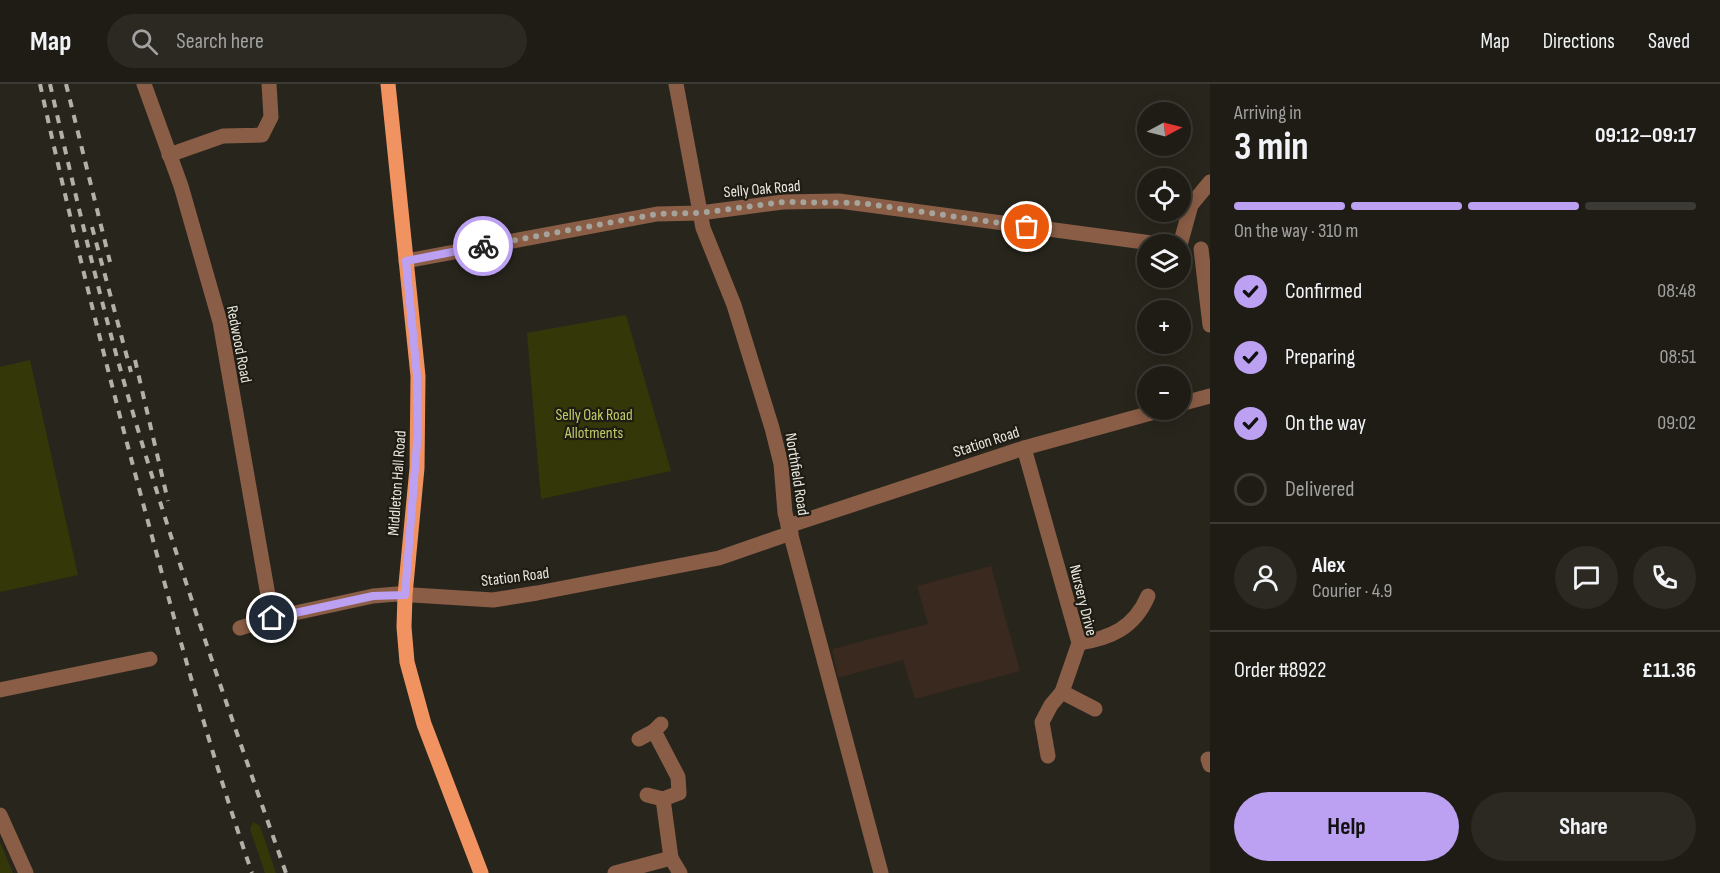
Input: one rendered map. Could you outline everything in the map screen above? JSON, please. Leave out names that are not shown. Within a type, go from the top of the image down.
[{"type":"main road","name":"Middleton Hall Road","points":[[388,84],[417,376],[418,430],[405,595],[404,627],[407,662],[421,714],[481,873]]},
{"type":"street","name":"Redwood Road","points":[[144,84],[181,186],[220,322],[272,618]]},
{"type":"street","points":[[169,155],[223,136],[262,135],[271,117],[269,84]]},
{"type":"street","name":"Northfield Road","points":[[676,84],[700,213],[734,305],[772,428],[781,464],[785,513],[881,873]]},
{"type":"street","points":[[1183,234],[1191,205],[1210,182]]},
{"type":"street","name":"Selly Oak Road","points":[[406,261],[657,214],[700,213],[783,202],[861,203],[1137,241]]},
{"type":"street","points":[[1191,247],[1206,249],[1210,325]]},
{"type":"street","points":[[1191,401],[1210,396]]},
{"type":"street","name":"Station Road","points":[[240,627],[373,596],[405,595],[493,600],[719,558],[790,529],[1024,448],[1137,417]]},
{"type":"street","name":"Nursery Drive","points":[[1024,448],[1079,643],[1062,692],[1051,705],[1042,722],[1048,756]]},
{"type":"street","points":[[1079,643],[1106,639],[1128,626],[1141,613],[1148,596]]},
{"type":"street","points":[[0,690],[150,659]]},
{"type":"street","points":[[1062,692],[1095,709]]},
{"type":"street","points":[[639,739],[657,728],[678,777],[679,793],[663,799],[647,795]]},
{"type":"street","points":[[663,799],[671,858],[680,873]]},
{"type":"street","points":[[0,816],[26,873]]},
{"type":"street","points":[[615,873],[671,858]]},
{"type":"shaded area","points":[[991,566],[1020,671],[915,699],[903,660],[838,678],[832,649],[928,624],[917,586]]},
{"type":"green space","name":"Selly Oak Road Allotments","points":[[626,315],[671,471],[541,499],[527,333]]},
{"type":"green space","points":[[30,360],[78,575],[0,592],[0,367]]},
{"type":"green space","points":[[253,822],[260,826],[276,873],[265,873],[250,829]]},
{"type":"green space","points":[[0,842],[13,873],[0,873]]},
{"type":"railway","points":[[40,84],[106,363],[135,474],[198,702],[252,873]]},
{"type":"railway","points":[[50,84],[96,280],[146,456],[204,636],[286,873]]},
{"type":"railway","points":[[66,84],[110,262]]},
{"type":"railway","points":[[92,227],[131,372]]},
{"type":"railway","points":[[135,360],[168,501]]},
{"type":"way so far","points":[[483,246],[657,214],[700,213],[783,202],[861,203],[1027,227]]},
{"type":"route","points":[[272,618],[373,596],[405,595],[417,468],[418,430],[417,376],[406,261],[483,246]]}]
